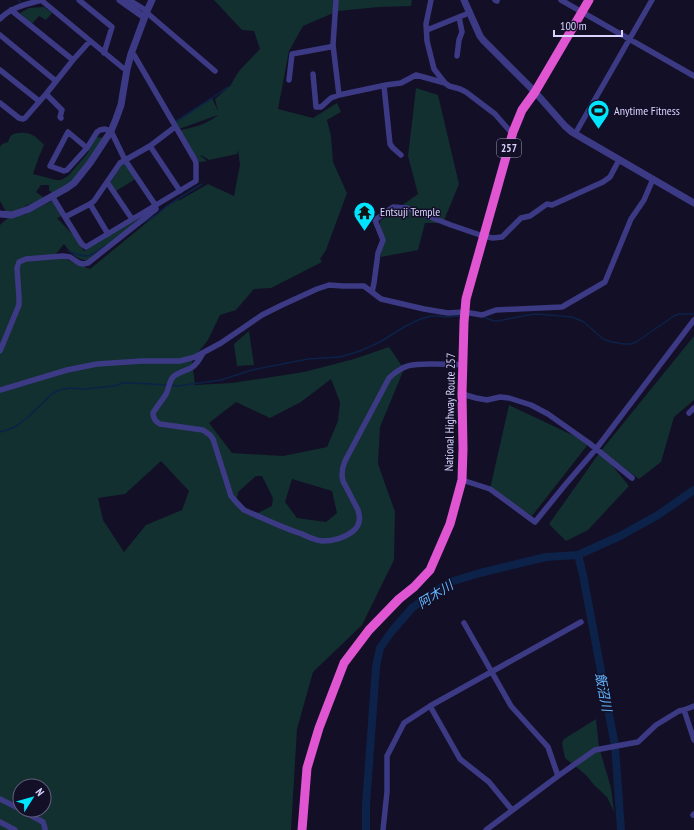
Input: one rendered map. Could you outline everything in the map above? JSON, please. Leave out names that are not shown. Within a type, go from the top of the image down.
[{"type":"highway","name":"National Highway Route 257","points":[[302,830],[307,768],[319,728],[344,663],[369,630],[430,570],[450,524],[462,480],[462,394],[464,312],[466,299],[513,132],[522,110],[535,92],[589,0]]},
{"type":"street","points":[[0,19],[4,14],[11,10],[41,0],[123,68],[127,69]]},
{"type":"street","points":[[79,0],[112,27],[104,52]]},
{"type":"street","points":[[120,0],[146,13]]},
{"type":"street","points":[[130,0],[215,71]]},
{"type":"street","points":[[0,214],[12,215],[29,209],[67,188],[74,183],[90,163],[111,131],[121,105],[127,69],[146,13],[152,0]]},
{"type":"street","points":[[336,0],[333,45],[339,95]]},
{"type":"street","points":[[431,0],[426,24],[428,41],[434,69],[445,83]]},
{"type":"street","points":[[464,0],[483,40],[574,134],[694,203]]},
{"type":"street","points":[[561,0],[694,76]]},
{"type":"street","points":[[574,134],[652,0]]},
{"type":"street","points":[[11,10],[73,60]]},
{"type":"street","points":[[427,30],[459,18],[469,12]]},
{"type":"street","points":[[457,56],[459,40],[462,32],[459,18]]},
{"type":"street","points":[[0,35],[56,81]]},
{"type":"street","points":[[0,103],[19,118],[23,119],[28,116],[90,41]]},
{"type":"street","points":[[290,80],[292,54],[330,47],[333,45]]},
{"type":"street","points":[[52,196],[81,243],[88,246],[196,181],[196,163],[134,55],[132,54]]},
{"type":"street","points":[[0,70],[40,101]]},
{"type":"street","points":[[313,74],[316,107],[322,106],[330,98],[339,95],[401,83],[416,75],[445,83],[472,96],[495,114],[509,130],[513,132]]},
{"type":"street","points":[[384,86],[390,144],[401,155]]},
{"type":"street","points":[[46,94],[62,110],[61,118]]},
{"type":"street","points":[[65,217],[94,201],[120,163],[150,146],[175,127]]},
{"type":"street","points":[[87,148],[68,132],[50,166],[64,171],[67,170],[87,148],[94,136],[100,130],[105,129],[111,131],[126,160],[156,206]]},
{"type":"street","points":[[150,146],[180,191]]},
{"type":"street","points":[[372,292],[378,253],[383,240],[374,220],[393,207],[407,208],[483,236],[493,238],[502,237],[521,218],[530,216],[547,204],[552,205],[603,182],[610,177],[620,160]]},
{"type":"street","points":[[0,390],[67,370],[97,364],[142,361],[180,361],[195,357],[221,343],[262,315],[317,289],[329,285],[364,286],[381,299],[448,314],[464,312],[482,315],[496,310],[562,307],[605,282],[631,219],[644,200],[653,179]]},
{"type":"street","points":[[107,182],[132,220]]},
{"type":"street","points":[[90,204],[108,234]]},
{"type":"street","points":[[0,351],[19,305],[17,268],[19,262],[26,259],[63,256],[70,257],[79,263],[88,263],[154,211],[156,206]]},
{"type":"street","points":[[462,480],[490,489],[535,522],[596,449],[694,320]]},
{"type":"street","points":[[203,353],[193,366],[174,376],[165,396],[153,413],[154,418],[160,424],[203,430],[210,435],[213,439],[231,496],[244,510],[292,531],[326,541],[347,536],[358,525],[360,514],[343,481],[342,468],[389,378],[406,366],[415,364],[463,365]]},
{"type":"street","points":[[462,394],[487,400],[500,397],[509,398],[531,405],[548,414],[596,449],[632,478]]},
{"type":"street","points":[[689,413],[694,408]]},
{"type":"street","points":[[383,830],[388,792],[387,756],[404,723],[430,706],[581,622]]},
{"type":"street","points":[[464,623],[511,706],[548,747],[558,776]]},
{"type":"street","points":[[430,706],[460,759],[488,782],[512,810]]},
{"type":"street","points":[[486,830],[595,750],[638,742],[656,725],[679,711],[694,706]]},
{"type":"street","points":[[684,710],[694,740]]},
{"type":"street","points":[[0,798],[12,805]]},
{"type":"street","points":[[36,818],[43,822],[45,830]]},
{"type":"street","points":[[0,822],[15,830]]},
{"type":"green space","points":[[214,0],[412,0],[411,6],[338,11],[303,26],[289,51],[278,109],[313,118],[337,103],[341,112],[327,120],[331,136],[333,162],[347,193],[326,250],[320,259],[322,262],[271,288],[254,289],[236,310],[220,315],[208,340],[192,360],[195,385],[232,383],[304,372],[354,359],[389,347],[404,369],[380,427],[378,464],[395,512],[394,560],[362,625],[313,672],[297,729],[291,830],[0,830],[0,225],[9,217],[0,201],[0,147],[2,144],[8,142],[13,134],[27,133],[33,136],[44,145],[33,174],[61,180],[68,176],[87,154],[97,137],[104,138],[74,181],[53,194],[49,190],[49,185],[41,185],[36,192],[43,197],[19,209],[24,215],[52,201],[62,216],[57,218],[75,237],[84,251],[147,213],[89,260],[78,258],[64,244],[55,255],[90,269],[167,206],[208,184],[234,196],[240,165],[238,150],[237,154],[209,160],[201,155],[200,157],[201,156],[207,161],[197,161],[198,158],[180,130],[200,125],[218,115],[179,129],[175,123],[212,98],[218,111],[215,99],[230,86],[239,71],[260,49],[254,31],[242,30]],"holes":[[[331,379],[340,402],[338,421],[327,447],[283,456],[232,453],[209,423],[236,402],[270,418],[301,402]],[[161,461],[189,491],[182,510],[146,525],[124,552],[103,520],[98,498],[125,494]],[[256,476],[262,476],[273,498],[272,506],[256,514],[249,512],[237,498],[238,492]],[[292,479],[332,491],[337,513],[326,522],[297,518],[285,502]]]},
{"type":"green space","points":[[44,7],[52,13],[46,20],[39,16],[32,24],[20,13],[29,8]]},
{"type":"green space","points":[[416,88],[438,95],[459,184],[443,223],[425,223],[418,250],[381,257],[380,221],[418,194],[408,156]]},
{"type":"green space","points":[[123,163],[127,164],[137,178],[116,191],[111,184],[111,181]]},
{"type":"green space","points":[[249,331],[254,365],[237,366],[234,344]]},
{"type":"green space","points":[[694,336],[694,400],[674,417],[661,462],[639,479],[602,453],[629,486],[588,530],[566,541],[549,524],[600,452]]},
{"type":"green space","points":[[509,405],[589,443],[532,516],[490,489]]},
{"type":"green space","points":[[596,719],[599,747],[611,788],[614,812],[607,797],[586,775],[565,758],[562,743],[564,739]]},
{"type":"waterway","points":[[175,122],[228,87]]},
{"type":"waterway","points":[[142,223],[155,216],[167,206],[202,184]]},
{"type":"waterway","points":[[69,251],[89,256],[107,245]]},
{"type":"waterway","points":[[484,317],[494,321],[537,314],[572,317],[584,322],[603,339],[612,342],[631,344],[674,316],[679,314],[694,314]]},
{"type":"waterway","points":[[170,385],[178,386],[221,380],[252,370],[308,359],[340,357],[360,351],[380,342],[418,320],[431,316],[460,316]]},
{"type":"waterway","points":[[0,431],[2,432],[15,427],[27,418],[53,393],[60,390],[69,388],[85,389],[114,386],[123,383],[167,385]]},
{"type":"waterway","name":"阿木川","points":[[366,830],[366,805],[376,667],[380,648],[392,631],[413,607],[450,582],[546,557],[578,555],[620,536],[658,515],[694,490]]},
{"type":"waterway","name":"飯沼川","points":[[578,555],[615,746],[621,830]]},
{"type":"place","name":"Anytime Fitness","points":[[599,130]]},
{"type":"place","name":"Entsuji Temple","points":[[365,232]]}]
